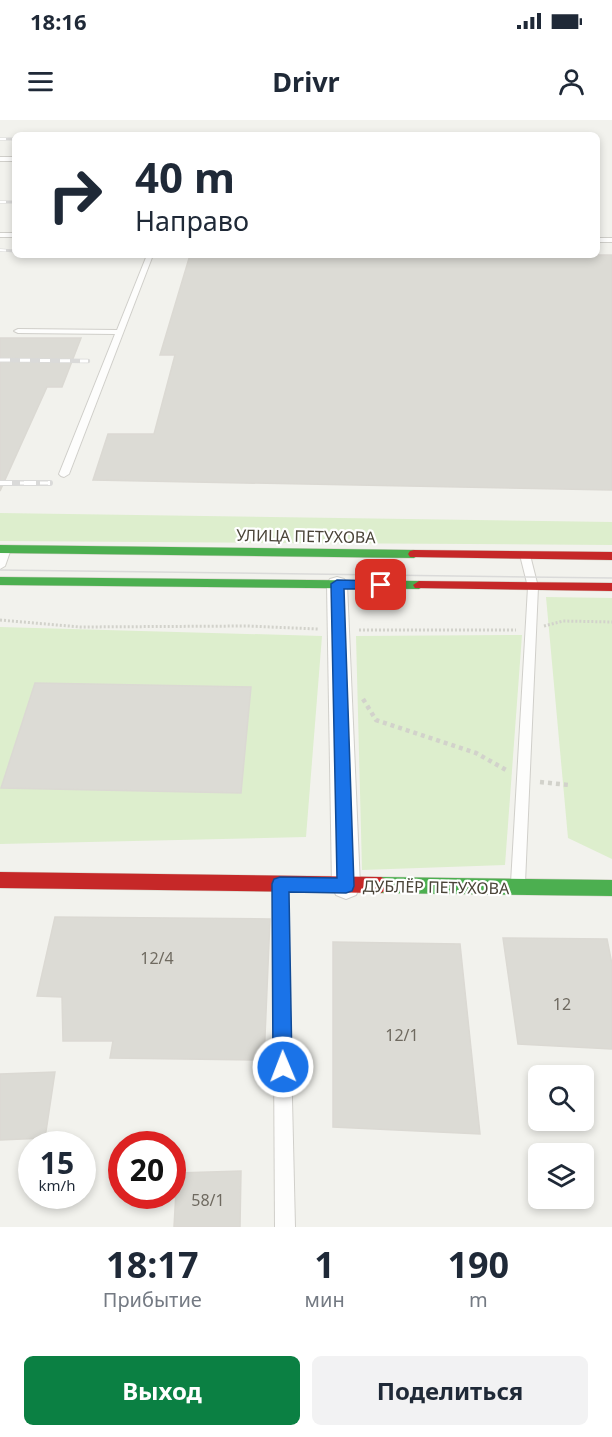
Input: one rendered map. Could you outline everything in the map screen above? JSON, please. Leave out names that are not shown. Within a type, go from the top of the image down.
[{"type":"main road","name":"УЛИЦА ПЕТУХОВА","points":[[3,549],[612,556]]},
{"type":"main road","points":[[0,581],[612,588]]},
{"type":"main road","points":[[0,880],[346,886]]},
{"type":"main road","name":"ДУБЛЁР ПЕТУХОВА","points":[[346,886],[612,888]]},
{"type":"street","name":"ДУБЛЁР ПЕТУХОВА","points":[[337,584],[346,886]]},
{"type":"lane","points":[[64,474],[149,258]]},
{"type":"lane","points":[[18,332],[120,332]]},
{"type":"lane","points":[[0,566],[3,549]]},
{"type":"lane","points":[[518,888],[533,587],[525,555]]},
{"type":"lane","points":[[280,884],[285,1227]]},
{"type":"path","points":[[0,620],[81,627],[248,626],[339,630],[531,629],[563,621],[612,622]]},
{"type":"path","points":[[361,695],[376,720],[476,753],[523,780],[569,785]]},
{"type":"green space","points":[[0,513],[612,522],[612,545],[0,541]]},
{"type":"green space","points":[[546,597],[612,598],[612,859],[568,838]]},
{"type":"green space","points":[[0,627],[322,636],[306,837],[0,844]]},
{"type":"green space","points":[[522,635],[505,865],[362,870],[356,636]]},
{"type":"building","points":[[600,255],[612,255],[612,490],[93,480],[108,434],[154,434],[175,355],[160,355],[189,258],[600,258]]},
{"type":"building","points":[[0,338],[81,338],[62,387],[47,387],[0,491]]},
{"type":"building","points":[[35,683],[251,687],[241,793],[1,788]]},
{"type":"building","points":[[55,917],[270,919],[264,1060],[110,1058],[113,1041],[63,1041],[62,997],[37,996]]},
{"type":"building","points":[[503,938],[607,939],[612,964],[612,1049],[518,1044]]},
{"type":"building","points":[[333,942],[460,944],[480,1134],[333,1127]]},
{"type":"building","points":[[55,1072],[46,1131],[18,1131],[18,1139],[0,1140],[0,1074]]},
{"type":"building","points":[[241,1171],[240,1227],[174,1227],[175,1209],[186,1209],[186,1173]]},
{"type":"tram line","points":[[0,570],[612,578]]},
{"type":"railway","points":[[0,139],[12,139]]},
{"type":"railway","points":[[0,202],[12,202]]},
{"type":"railway","points":[[0,250],[12,251]]},
{"type":"railway","points":[[0,360],[88,361]]},
{"type":"railway","points":[[0,483],[50,483]]},
{"type":"traffic: fast","points":[[0,549],[414,554]]},
{"type":"traffic: fast","points":[[0,581],[419,585]]},
{"type":"traffic: fast","points":[[381,885],[612,888]]},
{"type":"traffic: jam","points":[[414,554],[612,556]]},
{"type":"traffic: jam","points":[[419,585],[612,587]]},
{"type":"traffic: jam","points":[[0,880],[381,885]]},
{"type":"route","points":[[283,1067],[280,884],[346,886],[337,584],[381,585]]}]
